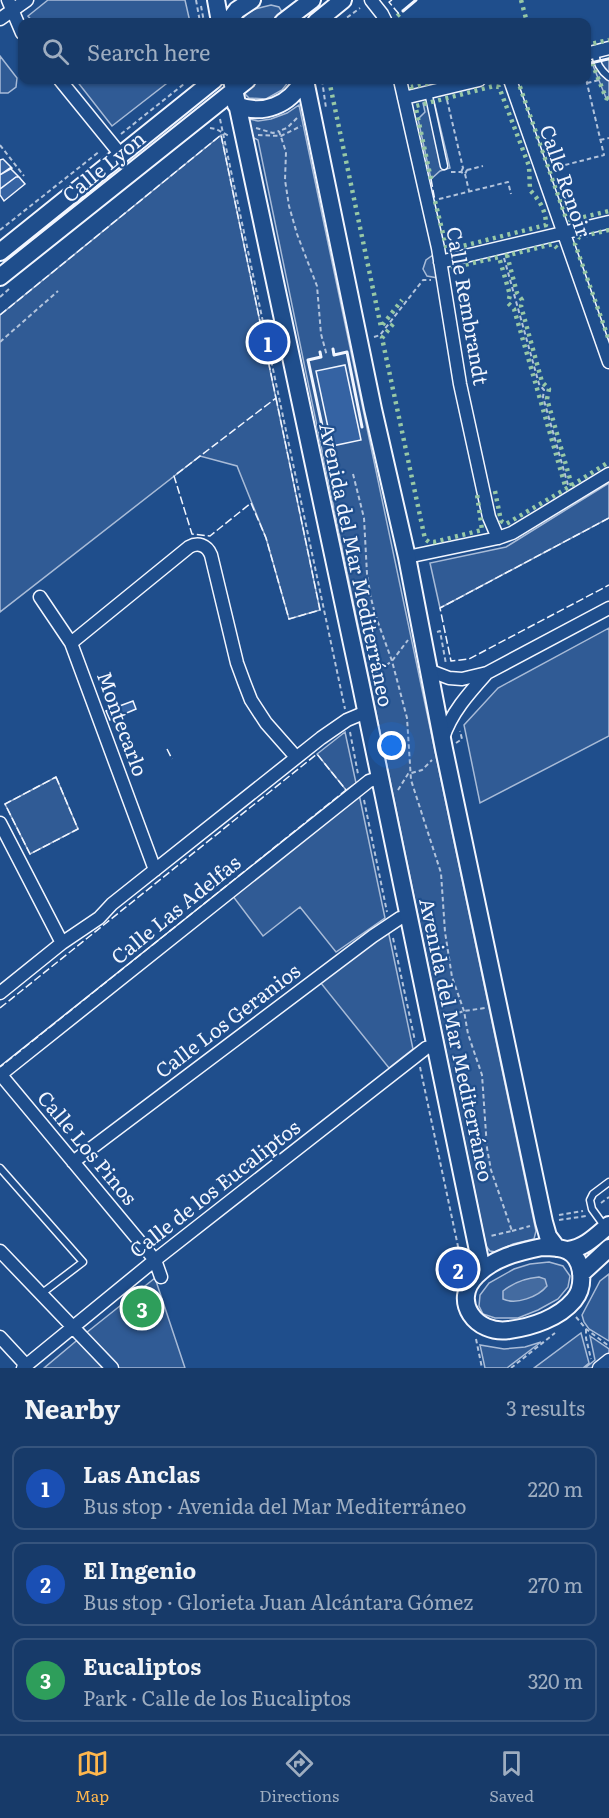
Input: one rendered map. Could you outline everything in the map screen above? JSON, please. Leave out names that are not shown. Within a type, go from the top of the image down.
[{"type":"street","points":[[0,19],[10,6],[27,0]]},
{"type":"street","points":[[216,0],[219,18]]},
{"type":"street","points":[[231,18],[237,10],[252,0]]},
{"type":"street","points":[[291,15],[312,0]]},
{"type":"street","points":[[321,18],[344,0]]},
{"type":"street","points":[[367,3],[384,18]]},
{"type":"street","points":[[10,6],[18,24]]},
{"type":"street","points":[[591,53],[609,48]]},
{"type":"street","points":[[63,84],[116,148]]},
{"type":"street","name":"Calle Lyon","points":[[0,252],[116,148],[208,84]]},
{"type":"street","points":[[237,88],[246,109],[257,110],[279,105],[296,92],[301,84]]},
{"type":"street","points":[[304,84],[308,118],[407,557],[443,744],[544,1222],[548,1236],[562,1249],[575,1256],[580,1264],[581,1274],[575,1299],[553,1316],[522,1328],[499,1332],[479,1325],[472,1317],[466,1297],[474,1277],[482,1270],[504,1257],[525,1250],[542,1247],[562,1249],[575,1249],[601,1234],[607,1226]]},
{"type":"street","name":"Calle Rembrandt","points":[[401,84],[444,280],[460,384],[489,517],[498,538]]},
{"type":"street","points":[[404,98],[462,84]]},
{"type":"street","name":"Calle Renoir","points":[[511,84],[609,362]]},
{"type":"street","name":"Calle Lyon","points":[[0,277],[237,88]]},
{"type":"street","name":"Avenida del Mar Mediterráneo","points":[[237,88],[244,136],[482,1270]]},
{"type":"street","points":[[440,262],[609,222]]},
{"type":"street","points":[[407,557],[512,533],[609,474]]},
{"type":"street","points":[[71,643],[189,547],[202,545],[211,555],[237,663],[251,700],[266,723],[296,757]]},
{"type":"street","name":"Montecarlo","points":[[40,597],[71,643],[155,870]]},
{"type":"street","points":[[428,670],[449,678],[462,679],[487,673],[609,608]]},
{"type":"street","points":[[443,744],[447,725],[456,710],[487,673]]},
{"type":"street","points":[[0,993],[63,943],[99,918],[112,904],[296,757],[347,720],[366,712]]},
{"type":"street","name":"Calle Las Adelfas","points":[[0,1075],[361,787],[379,778]]},
{"type":"street","points":[[0,823],[63,943]]},
{"type":"street","name":"Calle Los Geranios","points":[[73,1162],[390,924],[409,916]]},
{"type":"street","name":"Calle de los Eucaliptos","points":[[24,1367],[155,1260],[426,1048],[436,1046]]},
{"type":"street","name":"Calle Los Pinos","points":[[0,1075],[155,1260],[161,1277]]},
{"type":"street","points":[[581,1274],[609,1248]]},
{"type":"street","points":[[0,1251],[112,1368]]},
{"type":"street","points":[[0,1337],[24,1367]]},
{"type":"street","points":[[595,1365],[609,1360]]},
{"type":"lane","points":[[591,53],[609,77]]},
{"type":"lane","points":[[428,92],[444,166]]},
{"type":"lane","points":[[0,1168],[83,1262],[41,1294]]},
{"type":"lane","points":[[607,1226],[592,1209],[590,1200],[593,1194],[609,1182]]},
{"type":"path","points":[[196,0],[199,18]]},
{"type":"path","points":[[346,18],[367,3]]},
{"type":"path","points":[[0,230],[116,148],[185,84]]},
{"type":"path","points":[[565,165],[604,155],[587,84]]},
{"type":"path","points":[[444,88],[463,168]]},
{"type":"path","points":[[308,118],[296,118],[287,129],[279,132],[286,152],[285,180],[289,206],[317,286],[321,334],[327,356]]},
{"type":"path","points":[[210,128],[231,136],[281,136],[308,118]]},
{"type":"path","points":[[223,133],[463,1270]]},
{"type":"path","points":[[600,140],[609,138]]},
{"type":"path","points":[[0,146],[24,176]]},
{"type":"path","points":[[463,168],[467,170],[483,166]]},
{"type":"path","points":[[459,172],[463,168]]},
{"type":"path","points":[[467,170],[465,174],[469,191]]},
{"type":"path","points":[[450,172],[465,174]]},
{"type":"path","points":[[439,199],[508,182],[511,194]]},
{"type":"path","points":[[500,247],[539,384],[544,390],[543,397],[573,497]]},
{"type":"path","points":[[359,340],[380,335],[423,280],[444,280]]},
{"type":"path","points":[[0,342],[58,291]]},
{"type":"path","points":[[353,474],[364,518],[367,574],[371,598],[392,661],[407,718],[413,792],[441,873],[448,957],[452,977],[482,1075],[487,1148],[491,1170],[512,1231]]},
{"type":"path","points":[[340,689],[360,681],[392,661],[408,640],[440,631],[449,678]]},
{"type":"path","points":[[367,813],[395,793],[411,773],[422,770],[443,744],[462,740],[456,710]]},
{"type":"path","points":[[412,1028],[464,1011],[500,1006]]},
{"type":"path","points":[[476,1239],[544,1222],[586,1216]]},
{"type":"path","points":[[575,1316],[586,1329],[609,1346]]},
{"type":"path","points":[[511,1368],[560,1327]]},
{"type":"path","points":[[586,1329],[586,1338],[595,1365]]},
{"type":"path","points":[[539,1339],[555,1333]]},
{"type":"path","points":[[469,1334],[485,1343]]},
{"type":"path","points":[[477,1339],[482,1368]]},
{"type":"shaded area","points":[[48,0],[185,0],[189,18],[30,18],[28,16]]},
{"type":"shaded area","points":[[271,5],[279,7],[282,12],[281,17],[243,18],[255,9]]},
{"type":"shaded area","points":[[0,56],[17,78],[16,87],[8,93],[0,93]]},
{"type":"shaded area","points":[[609,59],[609,99],[606,98],[592,63]]},
{"type":"shaded area","points":[[79,84],[166,84],[112,126]]},
{"type":"shaded area","points":[[250,84],[287,84],[282,90],[266,99],[249,98],[243,92]]},
{"type":"shaded area","points":[[434,101],[450,168],[440,171],[431,179],[418,119],[425,112],[423,103]]},
{"type":"shaded area","points":[[299,105],[536,1231],[534,1239],[513,1244],[496,1252],[490,1251],[486,1246],[258,140],[252,137],[249,119],[258,121],[271,119]]},
{"type":"shaded area","points":[[221,135],[320,610],[289,619],[266,538],[237,466],[200,456],[0,612],[0,315]]},
{"type":"shaded area","points":[[433,255],[438,278],[427,276],[423,269],[426,260]]},
{"type":"shaded area","points":[[609,483],[609,518],[440,608],[430,563],[506,547]]},
{"type":"shaded area","points":[[609,628],[609,736],[480,803],[464,725],[498,688]]},
{"type":"shaded area","points":[[345,732],[356,783],[346,790],[317,754]]},
{"type":"shaded area","points":[[56,777],[78,829],[30,854],[5,804]]},
{"type":"shaded area","points":[[359,794],[385,918],[336,952],[300,907],[263,936],[232,895]]},
{"type":"shaded area","points":[[388,930],[413,1049],[389,1068],[320,982]]},
{"type":"shaded area","points":[[549,1262],[563,1266],[570,1276],[568,1287],[558,1299],[518,1318],[495,1318],[483,1314],[479,1306],[480,1295],[489,1283],[514,1269]]},
{"type":"shaded area","points":[[609,1274],[609,1341],[589,1329],[582,1315],[600,1281]]},
{"type":"shaded area","points":[[539,1277],[545,1279],[547,1286],[538,1294],[514,1301],[503,1299],[503,1291],[511,1286]]},
{"type":"shaded area","points":[[155,1278],[185,1368],[44,1368],[81,1337]]},
{"type":"shaded area","points":[[581,1333],[589,1363],[583,1368],[534,1368]]},
{"type":"shaded area","points":[[590,1336],[609,1349],[609,1368],[585,1368],[595,1360]]},
{"type":"shaded area","points":[[541,1342],[507,1368],[485,1368],[480,1345],[504,1349],[525,1347]]},
{"type":"building","points":[[3,159],[12,168],[0,175],[0,160]]},
{"type":"building","points":[[10,168],[19,177],[0,189],[0,175]]},
{"type":"building","points":[[19,177],[25,184],[4,201],[0,195],[0,189]]},
{"type":"building","points":[[345,365],[361,440],[332,446],[316,371]]},
{"type":"building","points":[[133,701],[136,709],[110,720],[106,711]]},
{"type":"hedge","points":[[521,0],[526,18]]},
{"type":"hedge","points":[[395,18],[403,11]]},
{"type":"hedge","points":[[591,44],[609,40]]},
{"type":"hedge","points":[[592,63],[606,98],[609,99]]},
{"type":"hedge","points":[[330,84],[381,327],[402,300]]},
{"type":"hedge","points":[[409,84],[411,87],[424,84]]},
{"type":"hedge","points":[[519,84],[566,218],[571,220],[609,211]]},
{"type":"hedge","points":[[431,179],[416,106],[494,86],[499,87],[529,166],[530,190],[541,206],[546,225],[447,250],[435,201]]},
{"type":"hedge","points":[[609,230],[579,237],[575,244],[609,340]]},
{"type":"hedge","points":[[505,256],[553,244],[557,248]]},
{"type":"hedge","points":[[507,255],[517,293],[522,300],[521,306],[542,382],[549,389],[547,399],[572,486]]},
{"type":"hedge","points":[[451,268],[499,257],[510,295],[508,303],[514,309],[566,489]]},
{"type":"hedge","points":[[393,324],[382,338],[425,539],[434,542],[482,530],[477,494]]},
{"type":"hedge","points":[[495,491],[501,521],[506,524],[609,462]]},
{"type":"fence","points":[[392,0],[389,2],[399,14]]},
{"type":"fence","points":[[0,315],[221,135],[276,398]]},
{"type":"fence","points":[[431,179],[435,201]]},
{"type":"fence","points":[[276,398],[320,610],[289,619],[266,538],[251,503],[210,536],[192,534],[174,476],[276,398]]},
{"type":"fence","points":[[609,518],[440,608],[451,661],[469,659],[609,585]]},
{"type":"fence","points":[[167,749],[172,759]]},
{"type":"fence","points":[[0,1008],[317,754],[346,790],[0,1067]]},
{"type":"fence","points":[[56,777],[78,829],[30,854],[5,804],[56,777]]},
{"type":"wall","points":[[403,11],[416,0]]},
{"type":"wall","points":[[591,63],[608,59]]},
{"type":"wall","points":[[333,349],[334,355],[347,352],[362,427]]},
{"type":"wall","points":[[320,352],[321,357],[308,360],[324,435]]},
{"type":"place","name":"Las Anclas","points":[[268,342]]},
{"type":"place","name":"El Ingenio","points":[[458,1269]]},
{"type":"place","name":"Eucaliptos","points":[[142,1308]]}]
